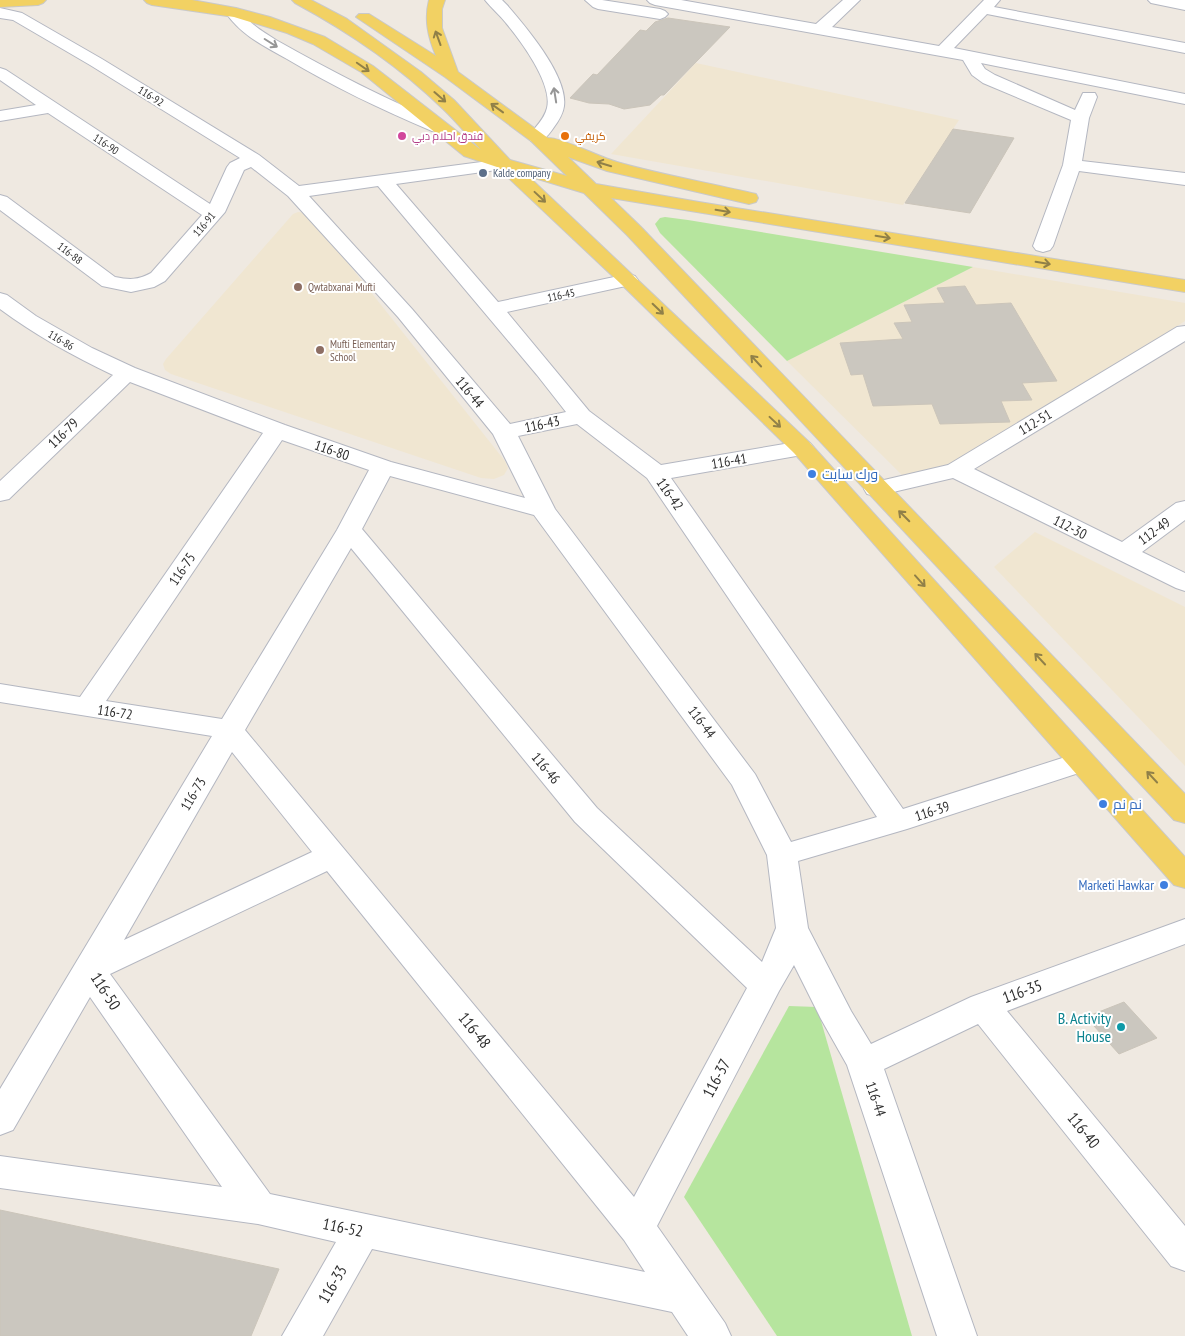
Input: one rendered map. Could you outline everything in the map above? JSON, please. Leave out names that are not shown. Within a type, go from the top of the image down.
[{"type":"main road","points":[[0,2],[38,0]]},
{"type":"main road","points":[[152,0],[196,4],[234,13],[295,32],[337,51],[366,68],[470,152],[504,164],[576,204],[634,231],[876,489],[934,546],[1185,813]]},
{"type":"main road","points":[[208,0],[295,23],[415,76]]},
{"type":"main road","points":[[300,0],[342,22],[415,76],[448,104],[504,164],[576,204],[699,208],[978,244],[1043,246],[1185,269]]},
{"type":"main road","points":[[332,0],[392,34],[451,74],[536,137],[585,158],[612,167],[737,196],[1185,286]]},
{"type":"main road","points":[[437,0],[433,14],[434,29],[451,74]]},
{"type":"main road","points":[[536,137],[576,204],[628,280],[802,448],[1185,877]]},
{"type":"main road","points":[[576,204],[606,184],[623,183],[737,196]]},
{"type":"main road","points":[[634,231],[641,220],[650,215],[672,208],[699,208]]},
{"type":"main road","points":[[897,555],[934,546]]},
{"type":"street","points":[[493,0],[518,27],[555,89],[556,105],[554,113],[550,121],[536,137]]},
{"type":"street","points":[[593,0],[598,4],[658,7],[713,4],[820,29],[970,56],[1185,99]]},
{"type":"street","points":[[820,29],[852,0]]},
{"type":"street","points":[[1156,0],[1185,6]]},
{"type":"street","points":[[942,52],[987,4],[1185,48]]},
{"type":"street","name":"116-92","points":[[0,13],[17,16],[96,62],[253,159],[295,192]]},
{"type":"street","points":[[234,13],[253,32],[332,79],[362,95],[438,127]]},
{"type":"street","points":[[970,56],[978,72],[1080,118]]},
{"type":"street","name":"116-90","points":[[0,73],[213,214]]},
{"type":"street","points":[[1043,246],[1072,165],[1080,118],[1089,97]]},
{"type":"street","points":[[0,116],[52,107]]},
{"type":"street","name":"116-91","points":[[147,283],[158,277],[213,214],[222,201],[236,167],[253,159]]},
{"type":"street","points":[[295,192],[504,164]]},
{"type":"street","points":[[1072,165],[1185,179]]},
{"type":"street","name":"116-42","points":[[382,179],[581,416],[656,473],[896,822]]},
{"type":"street","name":"116-44","points":[[295,192],[405,313],[504,432],[543,510],[745,781],[782,855],[792,928],[838,1019],[864,1063],[957,1336]]},
{"type":"street","name":"116-88","points":[[0,201],[109,282],[131,286],[147,283]]},
{"type":"street","name":"116-45","points":[[493,309],[628,280]]},
{"type":"street","name":"116-86","points":[[0,300],[84,353],[127,373]]},
{"type":"street","points":[[0,321],[29,320]]},
{"type":"street","name":"112-51","points":[[876,489],[956,470],[1185,332]]},
{"type":"street","name":"116-80","points":[[127,373],[277,430],[383,467],[543,510]]},
{"type":"street","name":"116-79","points":[[0,494],[127,373]]},
{"type":"street","name":"116-43","points":[[504,432],[581,416]]},
{"type":"street","name":"116-75","points":[[87,707],[277,430]]},
{"type":"street","name":"116-41","points":[[656,473],[802,448]]},
{"type":"street","name":"116-73","points":[[0,1120],[349,530],[383,467]]},
{"type":"street","name":"112-30","points":[[956,470],[1185,583]]},
{"type":"street","name":"112-49","points":[[1123,554],[1185,508]]},
{"type":"street","name":"116-46","points":[[349,530],[586,815],[765,985]]},
{"type":"street","name":"116-72","points":[[0,694],[230,730]]},
{"type":"street","name":"116-48","points":[[230,730],[637,1228],[711,1336]]},
{"type":"street","name":"116-39","points":[[782,855],[896,822],[1081,762]]},
{"type":"street","name":"116-50","points":[[258,1208],[89,970],[333,855]]},
{"type":"street","name":"116-37","points":[[637,1228],[765,985],[782,957],[792,928]]},
{"type":"street","name":"116-35","points":[[864,1063],[984,1006],[1185,931]]},
{"type":"street","name":"116-40","points":[[984,1006],[1185,1254]]},
{"type":"street","name":"116-52","points":[[0,1172],[258,1208],[684,1297]]},
{"type":"street","name":"116-33","points":[[302,1336],[362,1231]]},
{"type":"shaded area","points":[[696,63],[959,120],[903,205],[611,154]]},
{"type":"shaded area","name":"Qwtabxanai Mufti","points":[[298,212],[308,213],[505,461],[508,468],[504,475],[494,479],[481,478],[171,374],[165,370],[163,364],[166,359],[293,214]]},
{"type":"shaded area","points":[[973,267],[1185,303],[1185,321],[928,485],[906,479],[787,361]]},
{"type":"shaded area","points":[[1035,532],[1185,607],[1185,766],[994,567]]},
{"type":"green space","points":[[665,217],[973,267],[787,361],[660,233],[655,224],[660,218]]},
{"type":"green space","points":[[789,1006],[817,1007],[912,1336],[777,1336],[684,1197]]},
{"type":"building","points":[[668,18],[730,27],[664,95],[661,95],[650,105],[624,109],[609,104],[589,103],[570,98],[593,74],[597,75],[640,30],[646,31],[655,22]]},
{"type":"building","points":[[953,129],[1014,138],[970,213],[905,203]]},
{"type":"building","points":[[965,286],[976,305],[1011,303],[1057,381],[1022,383],[1032,400],[1001,401],[1010,422],[940,424],[932,404],[873,406],[863,374],[851,375],[840,343],[903,339],[894,323],[912,322],[904,305],[945,303],[937,288]]},
{"type":"building","name":"B. Activity House","points":[[1124,1002],[1157,1038],[1119,1054],[1086,1017]]},
{"type":"building","points":[[0,1210],[279,1269],[251,1336],[0,1336]]},
{"type":"place","name":"فندق احلام دبي","points":[[402,136]]},
{"type":"place","name":"كريفي","points":[[565,136]]},
{"type":"place","name":"Kalde company","points":[[483,173]]},
{"type":"place","name":"Qwtabxanai Mufti","points":[[298,287]]},
{"type":"place","name":"Mufti Elementary School","points":[[320,350]]},
{"type":"place","name":"ورك سايت","points":[[812,474]]},
{"type":"place","name":"نم نم","points":[[1103,804]]},
{"type":"place","name":"Marketi Hawkar","points":[[1164,885]]},
{"type":"place","name":"B. Activity House","points":[[1121,1027]]}]
